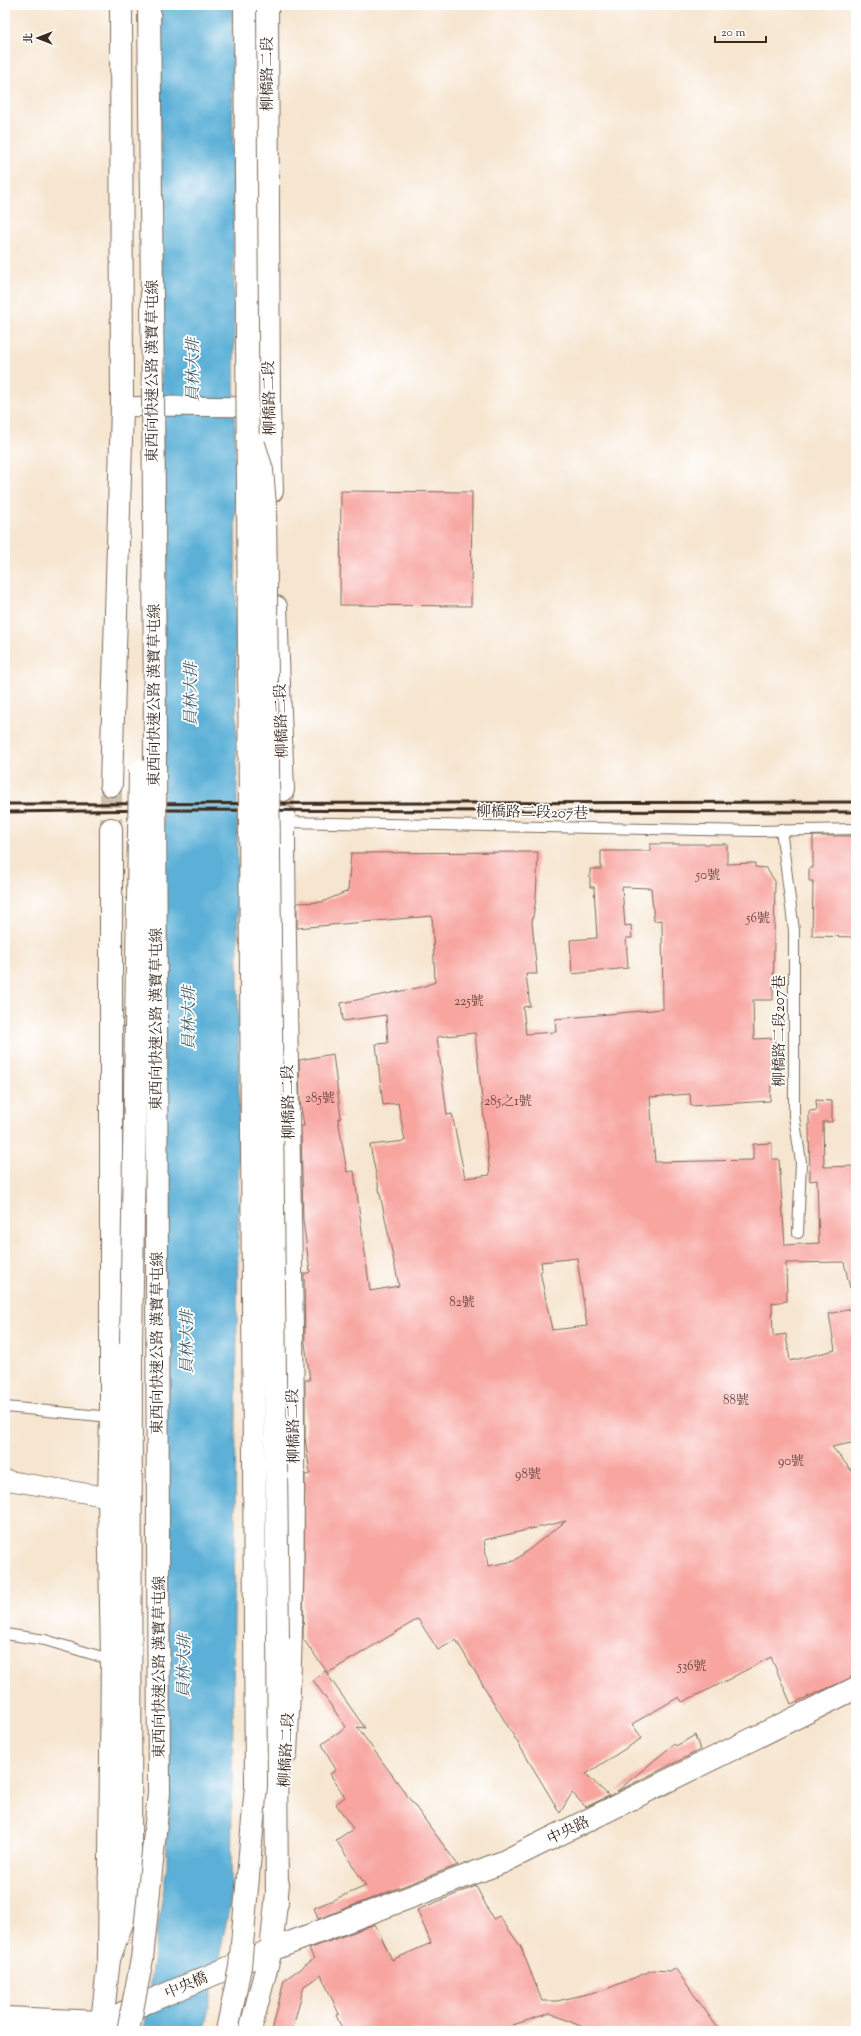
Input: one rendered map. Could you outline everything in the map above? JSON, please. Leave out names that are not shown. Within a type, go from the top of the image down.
[{"type":"main road","points":[[111,785],[122,407],[121,5]]},
{"type":"main road","name":"東西向快速公路 漢寶草屯線","points":[[128,2031],[142,1959],[160,1793],[154,495],[149,5]]},
{"type":"main road","points":[[227,2031],[240,1967],[256,1786],[243,415],[245,5]]},
{"type":"main road","name":"柳橋路二段","points":[[267,5],[269,407],[283,790]]},
{"type":"main road","points":[[243,415],[262,470],[265,505],[278,1639],[276,1742],[277,1903]]},
{"type":"main road","points":[[109,1959],[123,1920],[130,1888],[131,1344],[142,574],[154,495]]},
{"type":"main road","name":"柳橋路二段","points":[[250,2031],[271,1950],[277,1903],[290,1682],[293,1455],[284,820]]},
{"type":"main road","points":[[5,2018],[102,2027],[109,1959],[112,1660],[109,1497],[111,1417],[111,828]]},
{"type":"main road","name":"中央路","points":[[271,1950],[503,1862],[856,1688]]},
{"type":"main road","name":"中央橋","points":[[102,2027],[144,2002],[271,1950]]},
{"type":"street","points":[[122,407],[159,406],[243,415],[269,407]]},
{"type":"street","points":[[5,1480],[109,1497]]},
{"type":"lane","name":"柳橋路二段207巷","points":[[284,820],[748,831],[781,829],[856,829]]},
{"type":"lane","name":"柳橋路二段207巷","points":[[781,829],[794,931],[794,1116],[801,1162],[798,1233]]},
{"type":"lane","points":[[5,1407],[111,1417]]},
{"type":"lane","points":[[5,1634],[45,1640],[112,1660]]},
{"type":"water","name":"員林大排","points":[[160,5],[232,5],[239,1132],[231,1899],[204,2031],[143,2031],[167,1865]]},
{"type":"building","points":[[341,491],[472,492],[471,606],[340,605]]},
{"type":"building","points":[[813,836],[856,836],[856,937],[812,936],[813,881],[809,881],[809,868],[813,868]]},
{"type":"building","points":[[650,844],[727,844],[727,864],[755,863],[755,867],[766,868],[775,881],[773,1000],[753,1000],[754,1039],[775,1038],[775,1083],[771,1084],[770,1101],[691,1106],[690,1094],[650,1097],[655,1162],[753,1160],[753,1144],[772,1143],[772,1159],[779,1159],[785,1245],[819,1243],[817,1180],[810,1181],[809,1111],[817,1110],[816,1100],[832,1101],[832,1122],[823,1122],[824,1167],[856,1166],[856,1288],[850,1288],[844,1262],[786,1263],[787,1301],[772,1303],[773,1336],[786,1334],[790,1361],[835,1350],[829,1314],[856,1308],[856,1442],[832,1447],[856,1476],[856,1676],[791,1704],[771,1657],[682,1702],[679,1697],[632,1724],[642,1738],[586,1774],[609,1796],[586,1807],[572,1793],[560,1813],[456,1640],[438,1650],[418,1619],[328,1673],[303,1639],[305,1475],[310,1474],[305,1437],[305,1380],[310,1380],[305,1343],[304,1274],[310,1272],[303,1220],[301,1126],[304,1126],[300,1101],[299,1060],[333,1054],[341,1118],[338,1119],[347,1172],[354,1171],[370,1291],[399,1286],[370,1145],[405,1141],[398,1103],[383,1105],[376,1044],[388,1043],[386,1015],[343,1021],[341,1003],[422,987],[435,982],[432,916],[297,928],[297,903],[322,902],[348,891],[351,853],[538,852],[536,899],[532,922],[537,974],[526,974],[530,1006],[523,1007],[526,1034],[556,1032],[555,1019],[663,1009],[662,920],[654,921],[651,888],[622,887],[625,926],[631,925],[632,938],[626,938],[628,968],[572,974],[570,940],[597,938],[594,887],[590,887],[590,869],[601,869],[601,851],[650,851]],"holes":[[[475,1033],[490,1175],[465,1178],[452,1114],[447,1115],[437,1037]],[[577,1258],[587,1326],[552,1330],[540,1271],[542,1271],[541,1262]],[[566,1521],[514,1561],[488,1566],[484,1540]]]},
{"type":"building","points":[[325,1671],[365,1728],[357,1727],[458,1865],[318,1919],[314,1908],[366,1886],[336,1840],[353,1829],[336,1804],[345,1797],[330,1774],[336,1770],[322,1744],[346,1727],[313,1680]]},
{"type":"building","points":[[695,1735],[700,1750],[616,1792],[674,1744],[676,1746]]},
{"type":"building","points":[[476,1886],[493,1919],[499,1916],[521,1947],[542,2001],[557,2001],[604,1990],[653,1970],[670,1971],[675,1968],[720,2031],[586,2031],[585,2028],[550,2013],[513,2025],[515,2031],[343,2031],[336,2015],[339,2014],[321,1975],[304,1986],[292,2031],[272,2031],[284,1980],[314,1959],[309,1949],[375,1924],[392,1960],[431,1943],[417,1910]]},
{"type":"tunnel","points":[[111,785],[111,829]]},
{"type":"tunnel","points":[[283,790],[284,817]]},
{"type":"railway","points":[[5,804],[856,802]]},
{"type":"railway","points":[[5,812],[161,810],[856,812]]}]
